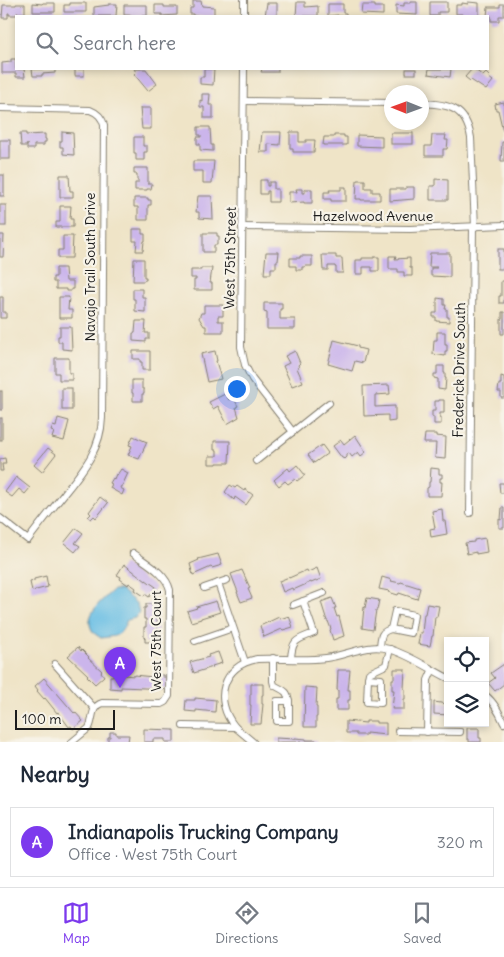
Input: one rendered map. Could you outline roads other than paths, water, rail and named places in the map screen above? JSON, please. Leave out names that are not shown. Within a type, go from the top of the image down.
[{"type":"street","points":[[244,0],[244,15]]},
{"type":"street","name":"West 75th Street","points":[[244,70],[243,360],[252,379],[293,432]]},
{"type":"street","points":[[244,101],[384,103]]},
{"type":"street","name":"Frederick Drive South","points":[[429,104],[450,107],[463,117],[469,129],[474,227],[470,513]]},
{"type":"street","name":"Navajo Trail South Drive","points":[[0,108],[90,110],[101,116],[104,125],[102,418],[99,440],[87,465],[28,540],[0,518]]},
{"type":"street","name":"Hazelwood Avenue","points":[[242,227],[418,229],[504,225]]},
{"type":"street","points":[[256,461],[330,403]]},
{"type":"street","name":"West 75th Court","points":[[94,708],[102,703],[161,704],[169,696],[169,586],[162,575],[133,553]]},
{"type":"street","points":[[204,588],[227,580]]},
{"type":"street","points":[[218,583],[245,662]]},
{"type":"street","points":[[293,605],[324,593]]},
{"type":"street","points":[[291,659],[295,642],[314,633],[303,601]]},
{"type":"street","points":[[195,640],[233,628]]},
{"type":"street","points":[[380,647],[382,633],[391,629]]},
{"type":"street","points":[[253,742],[235,727],[225,710],[223,701],[223,692],[230,674],[245,662],[273,658],[325,658],[364,648],[380,647],[403,654],[444,676]]},
{"type":"street","points":[[368,678],[369,673],[386,665],[390,649]]},
{"type":"street","points":[[273,658],[274,685],[287,692],[289,701]]},
{"type":"street","points":[[55,664],[94,708],[89,728],[72,742]]},
{"type":"street","points":[[427,732],[428,680],[432,671]]},
{"type":"street","points":[[489,698],[504,723]]},
{"type":"street","points":[[184,726],[235,727]]},
{"type":"street","points":[[398,731],[460,732]]},
{"type":"water","points":[[113,590],[121,590],[137,604],[139,612],[135,618],[127,620],[123,629],[118,634],[101,638],[93,631],[90,618],[100,602]]},
{"type":"place","name":"Indianapolis Trucking Company","points":[[120,688]]}]
